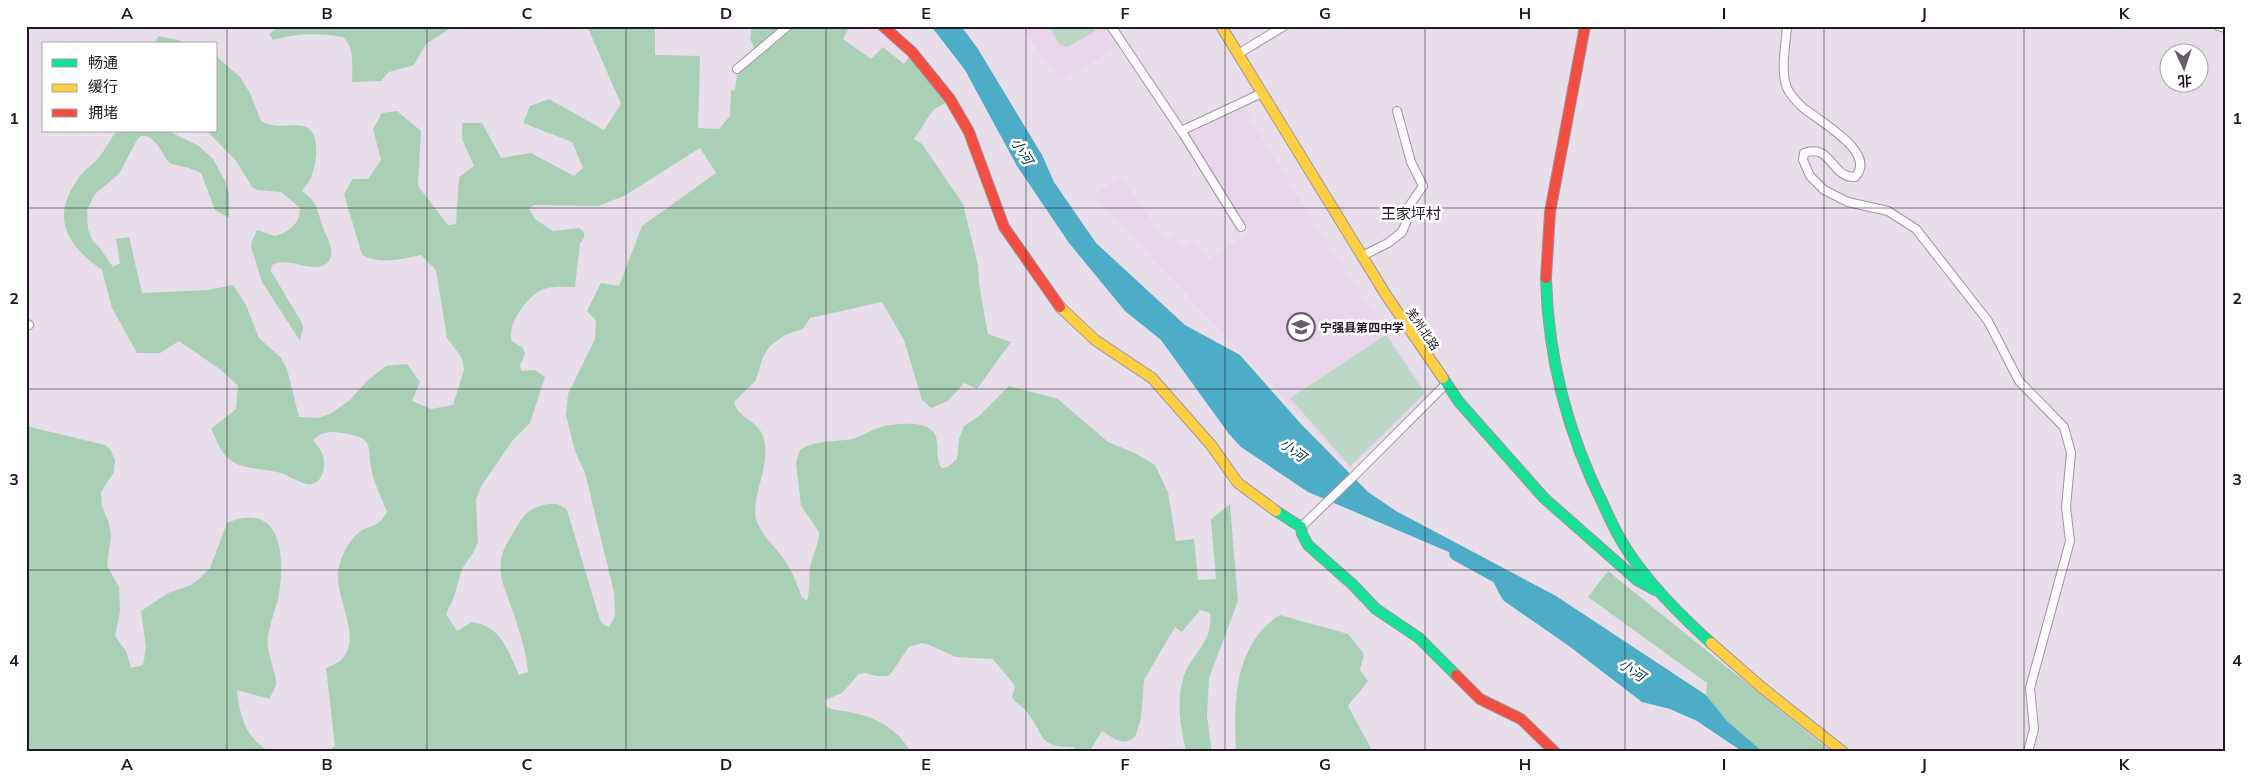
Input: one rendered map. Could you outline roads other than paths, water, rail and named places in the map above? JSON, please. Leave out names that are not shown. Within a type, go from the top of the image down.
[{"type":"main road","points":[[883,26],[912,52],[950,99],[969,132],[1004,227],[1058,305],[1074,318],[1095,340],[1152,378],[1211,445],[1229,473],[1265,504],[1304,524],[1302,534],[1308,545],[1352,584],[1376,609],[1419,638],[1480,699],[1521,719],[1555,752]]},
{"type":"main road","name":"羌州北路","points":[[1221,26],[1362,256],[1446,384],[1484,431],[1544,498],[1636,580],[1664,596]]},
{"type":"main road","points":[[1585,26],[1554,185],[1548,232],[1546,298],[1549,335],[1563,402],[1586,469],[1627,550],[1664,596],[1701,634],[1843,752]]},
{"type":"street","points":[[737,68],[788,26]]},
{"type":"street","points":[[1111,26],[1241,227]]},
{"type":"street","points":[[1238,54],[1284,26]]},
{"type":"street","points":[[1787,26],[1785,68],[1788,89],[1800,105],[1818,116],[1848,142],[1861,165],[1860,172],[1856,177],[1848,178],[1824,154],[1811,150],[1804,153],[1803,160],[1810,176],[1819,186],[1835,197],[1848,202],[1888,211],[1916,229],[1988,321],[2019,381],[2064,427],[2067,433],[2071,453],[2066,507],[2070,541],[2030,688],[2034,729],[2028,752]]},
{"type":"street","points":[[2218,26],[2225,28]]},
{"type":"street","points":[[1181,132],[1262,93]]},
{"type":"street","points":[[1362,256],[1388,243],[1402,232],[1406,222],[1407,209],[1423,186],[1411,162],[1397,111]]},
{"type":"street","points":[[1304,524],[1446,384]]},
{"type":"water","points":[[931,26],[961,26],[978,49],[1042,155],[1054,182],[1096,243],[1185,325],[1240,355],[1301,424],[1368,492],[1396,511],[1556,596],[1706,695],[1727,721],[1763,752],[1743,752],[1697,721],[1670,709],[1642,702],[1569,646],[1504,601],[1484,567],[1308,492],[1241,447],[1229,434],[1161,340],[1125,311],[1069,243],[1017,166],[965,70]]},
{"type":"waterway","name":"小河","points":[[1457,553],[1506,580]]},
{"type":"place","name":"宁强县第四中学","points":[[1301,327]]},
{"type":"district","name":"王家坪村","points":[[1411,213]]}]
